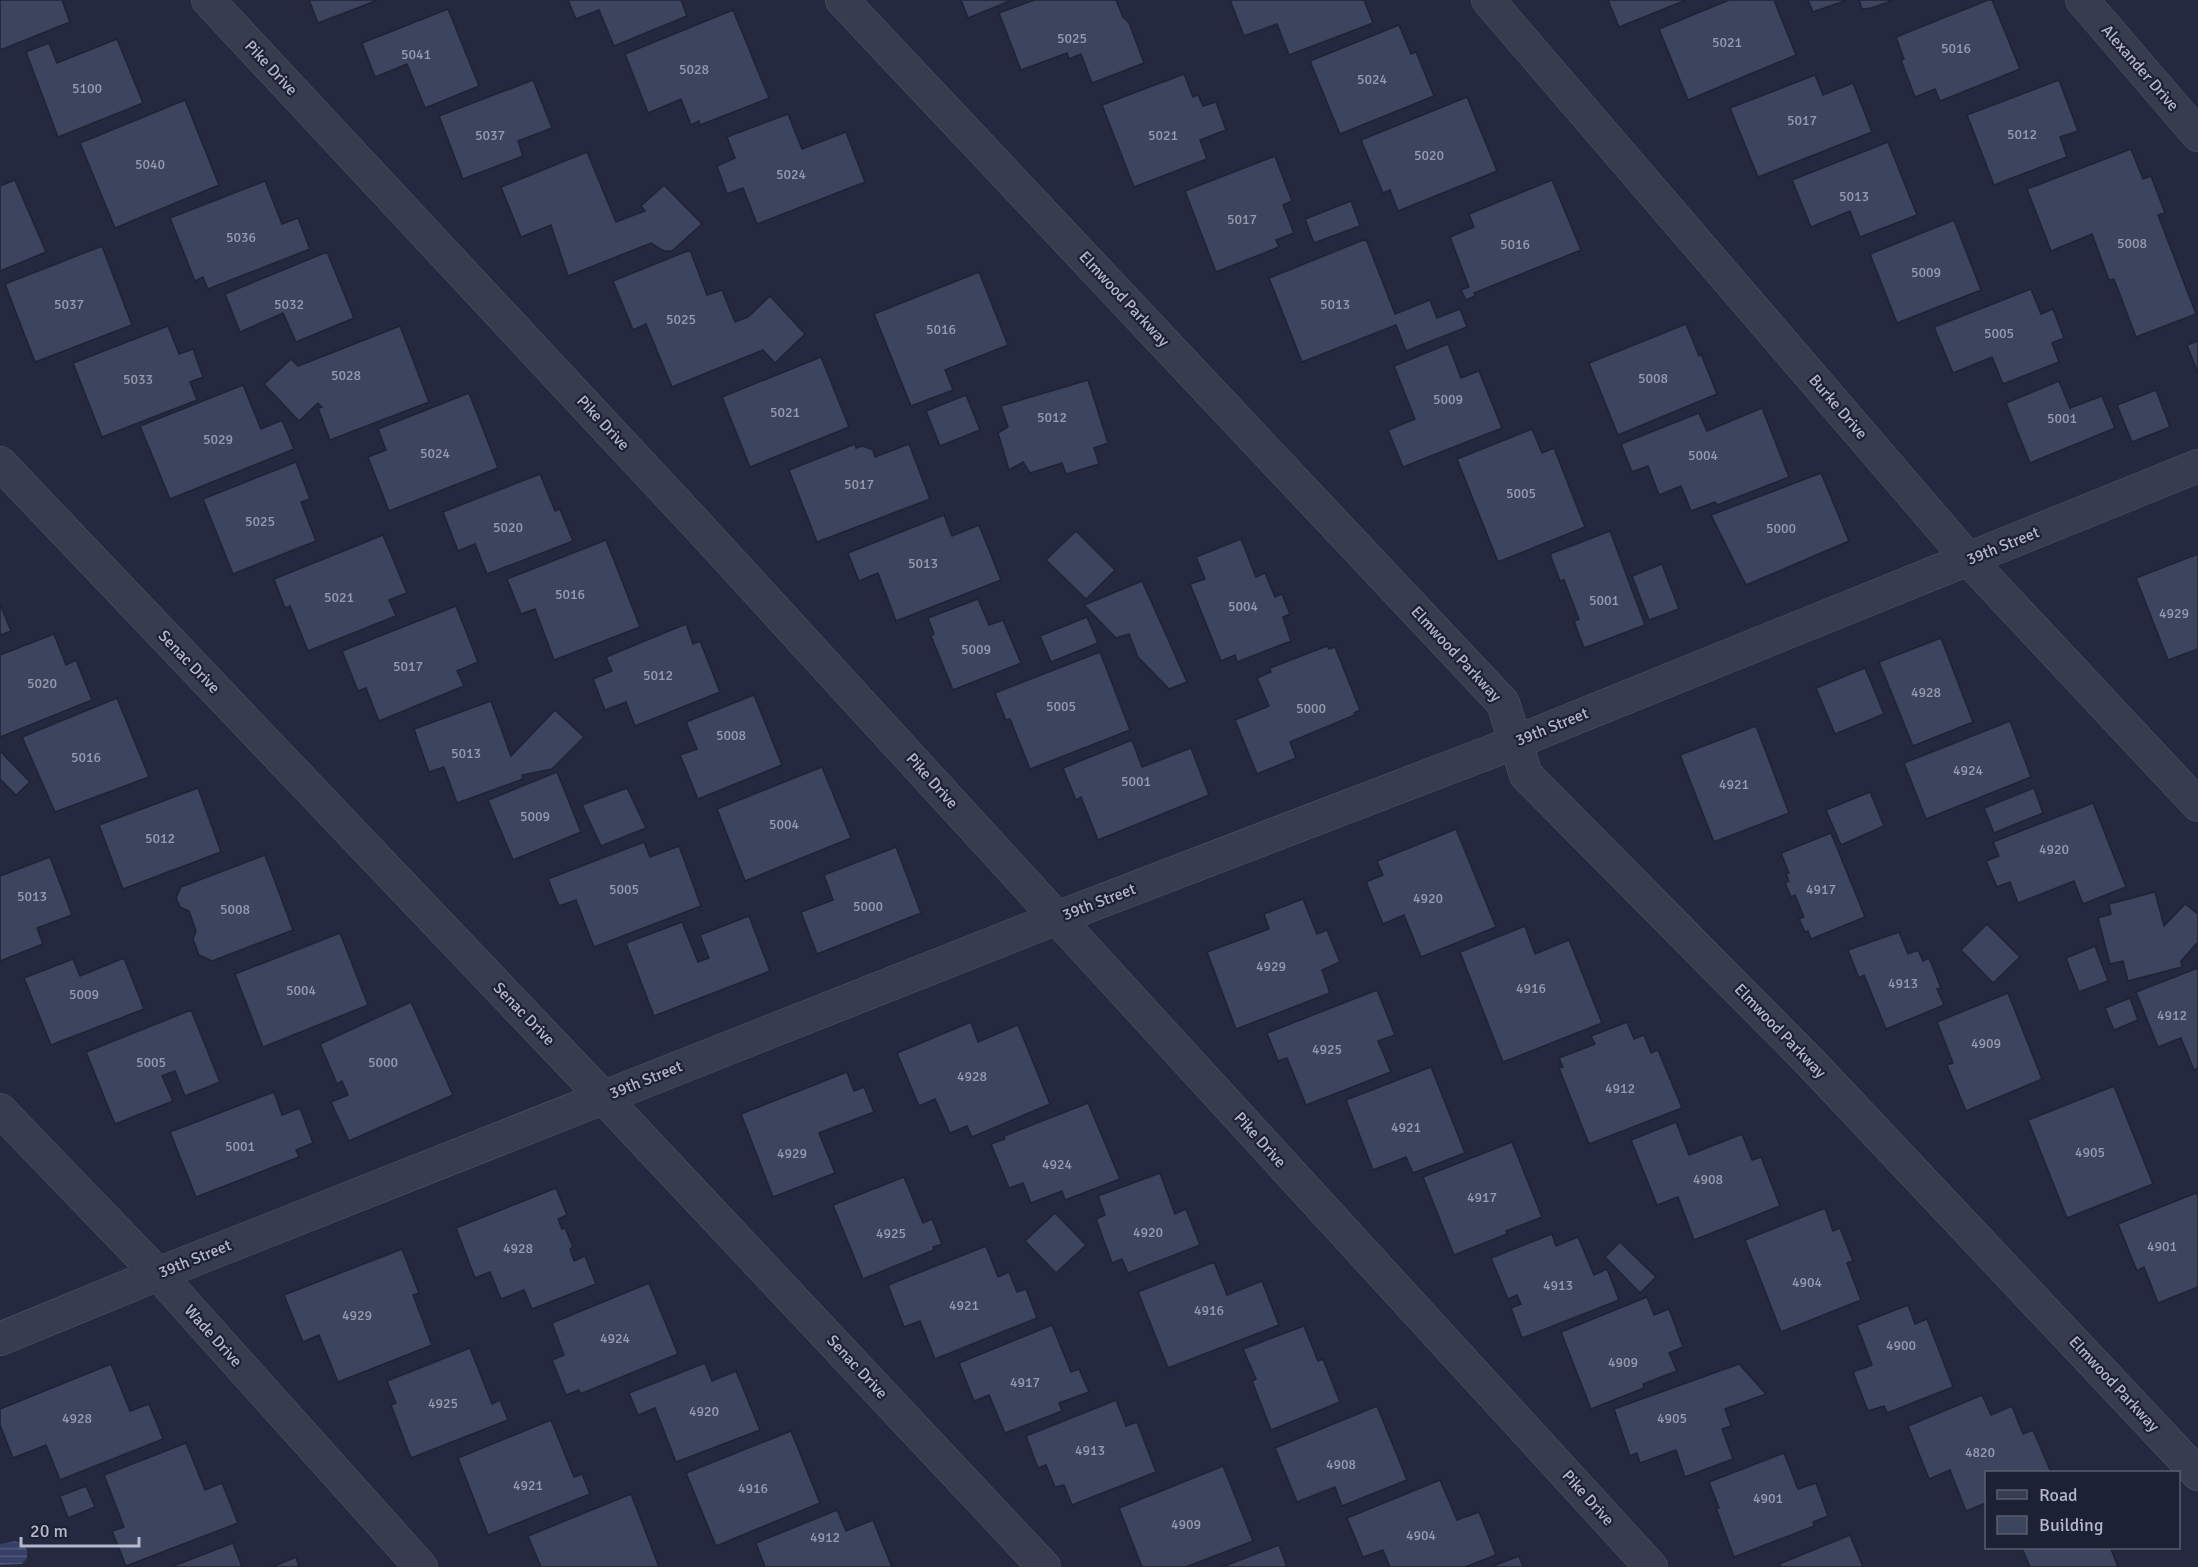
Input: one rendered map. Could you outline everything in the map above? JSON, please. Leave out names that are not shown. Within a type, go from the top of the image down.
[{"type":"street","name":"Pike Drive","points":[[208,0],[708,536],[1651,1567]]},
{"type":"street","name":"Elmwood Parkway","points":[[842,0],[1503,703],[1526,775],[1811,1063],[2198,1474]]},
{"type":"street","name":"Burke Drive","points":[[1488,0],[1969,560],[2198,805]]},
{"type":"street","name":"Alexander Drive","points":[[2082,0],[2198,135]]},
{"type":"street","name":"Senac Drive","points":[[0,464],[603,1097],[1044,1567]]},
{"type":"street","name":"39th Street","points":[[0,1339],[158,1274],[1057,918],[1516,742],[2198,466]]},
{"type":"street","name":"Wade Drive","points":[[0,1110],[158,1274],[421,1567]]},
{"type":"water","points":[[15,1541],[22,1543],[27,1550],[27,1558],[22,1564],[0,1565],[0,1544]]},
{"type":"building","points":[[0,0],[62,0],[70,22],[0,50]]},
{"type":"building","points":[[309,0],[378,0],[318,23]]},
{"type":"building","points":[[568,0],[681,0],[687,16],[614,46],[599,10],[576,19]]},
{"type":"building","points":[[961,0],[1012,0],[968,18]]},
{"type":"building","points":[[1034,0],[1116,0],[1123,17],[1129,23],[1144,63],[1092,83],[1081,54],[1069,59],[1067,53],[1021,70],[999,13]]},
{"type":"building","points":[[1230,0],[1364,0],[1373,23],[1289,55],[1277,24],[1244,36]]},
{"type":"building","points":[[1608,0],[1686,0],[1619,27]]},
{"type":"building","points":[[1729,0],[1774,0],[1796,55],[1688,100],[1659,29]]},
{"type":"building","points":[[1808,0],[1847,0],[1813,12]]},
{"type":"building","points":[[1859,0],[1894,0],[1862,9]]},
{"type":"building","points":[[1992,0],[2020,69],[1940,101],[1935,89],[1915,97],[1901,60],[1904,59],[1896,37]]},
{"type":"building","points":[[448,9],[479,86],[425,108],[407,64],[375,77],[362,43]]},
{"type":"building","points":[[733,10],[769,98],[700,125],[699,121],[691,125],[681,99],[648,113],[625,54]]},
{"type":"building","points":[[1399,25],[1411,54],[1416,52],[1434,96],[1340,134],[1310,61]]},
{"type":"building","points":[[117,39],[143,103],[58,137],[26,52],[49,43],[57,63]]},
{"type":"building","points":[[1184,74],[1193,97],[1198,95],[1203,106],[1216,102],[1226,130],[1200,140],[1207,159],[1134,187],[1102,105]]},
{"type":"building","points":[[1815,75],[1823,95],[1853,83],[1872,132],[1758,177],[1730,108]]},
{"type":"building","points":[[533,80],[552,128],[518,141],[523,156],[463,179],[439,116]]},
{"type":"building","points":[[2059,80],[2078,131],[2060,137],[2067,157],[1994,185],[1967,115]]},
{"type":"building","points":[[1467,97],[1497,171],[1398,211],[1390,190],[1383,193],[1361,140]]},
{"type":"building","points":[[185,100],[219,185],[115,228],[80,143]]},
{"type":"building","points":[[788,114],[802,149],[846,132],[865,182],[757,224],[743,188],[727,194],[717,166],[735,158],[727,137]]},
{"type":"building","points":[[1888,142],[1917,215],[1860,237],[1850,211],[1811,227],[1792,180]]},
{"type":"building","points":[[2131,149],[2143,179],[2151,176],[2165,213],[2158,215],[2196,314],[2136,337],[2114,279],[2109,280],[2092,234],[2051,251],[2027,189]]},
{"type":"building","points":[[587,152],[616,222],[645,211],[641,206],[664,185],[702,224],[672,251],[664,251],[651,243],[568,276],[551,225],[521,237],[501,187]]},
{"type":"building","points":[[1275,156],[1292,201],[1283,205],[1294,233],[1276,240],[1279,247],[1216,272],[1185,191]]},
{"type":"building","points":[[15,180],[46,252],[0,271],[0,186]]},
{"type":"building","points":[[1552,180],[1581,250],[1474,293],[1475,296],[1466,300],[1461,290],[1469,287],[1450,237],[1474,227],[1469,214]]},
{"type":"building","points":[[265,181],[282,224],[298,218],[310,249],[208,289],[203,277],[195,281],[170,218]]},
{"type":"building","points":[[1351,201],[1360,226],[1314,243],[1305,219]]},
{"type":"building","points":[[1954,220],[1981,290],[1897,323],[1870,254]]},
{"type":"building","points":[[1366,239],[1395,314],[1430,300],[1437,318],[1460,309],[1467,327],[1406,351],[1396,325],[1302,362],[1269,278]]},
{"type":"building","points":[[102,246],[132,325],[35,362],[5,284]]},
{"type":"building","points":[[690,250],[707,295],[722,290],[735,322],[748,317],[770,296],[805,334],[775,363],[763,350],[672,387],[646,324],[633,330],[613,281]]},
{"type":"building","points":[[327,252],[354,318],[296,342],[283,313],[240,332],[225,294]]},
{"type":"building","points":[[979,272],[1008,345],[945,370],[953,390],[911,406],[874,314]]},
{"type":"building","points":[[2031,289],[2041,314],[2053,309],[2064,338],[2052,343],[2059,362],[2003,384],[1992,357],[1953,373],[1934,327]]},
{"type":"building","points":[[1686,324],[1717,394],[1618,435],[1589,363]]},
{"type":"building","points":[[168,326],[179,354],[193,349],[203,377],[190,382],[197,400],[102,437],[73,363]]},
{"type":"building","points":[[400,326],[429,402],[330,440],[318,408],[322,407],[318,403],[299,421],[264,384],[291,359],[298,366]]},
{"type":"building","points":[[2198,341],[2198,373],[2187,345]]},
{"type":"building","points":[[1448,344],[1461,378],[1479,371],[1502,428],[1403,467],[1388,430],[1415,419],[1394,366]]},
{"type":"building","points":[[821,357],[849,427],[750,467],[722,397]]},
{"type":"building","points":[[1088,380],[1108,443],[1094,448],[1099,464],[1066,474],[1062,463],[1030,473],[1023,462],[1009,470],[998,433],[1008,427],[1001,406]]},
{"type":"building","points":[[2059,381],[2070,408],[2102,396],[2115,428],[2030,463],[2006,403]]},
{"type":"building","points":[[243,385],[261,429],[282,420],[294,449],[170,499],[140,426]]},
{"type":"building","points":[[2156,390],[2170,427],[2132,442],[2117,405]]},
{"type":"building","points":[[469,393],[498,468],[389,511],[368,457],[386,450],[378,429]]},
{"type":"building","points":[[966,395],[980,430],[940,446],[926,411]]},
{"type":"building","points":[[1762,408],[1789,477],[1717,505],[1715,502],[1691,511],[1681,486],[1659,495],[1648,466],[1632,472],[1621,444],[1699,413],[1707,431]]},
{"type":"building","points":[[1532,429],[1542,453],[1554,448],[1585,527],[1498,562],[1457,459]]},
{"type":"building","points":[[855,444],[856,448],[863,446],[873,450],[875,457],[909,444],[930,499],[817,542],[789,470]]},
{"type":"building","points":[[296,462],[310,499],[301,502],[316,541],[233,574],[203,499]]},
{"type":"building","points":[[1821,473],[1849,541],[1746,585],[1711,515]]},
{"type":"building","points":[[540,474],[555,511],[560,509],[573,541],[487,574],[475,544],[458,551],[443,512]]},
{"type":"building","points":[[944,515],[952,536],[979,525],[1001,580],[896,621],[878,573],[859,581],[848,553]]},
{"type":"building","points":[[1076,531],[1115,570],[1086,599],[1046,560]]},
{"type":"building","points":[[1610,531],[1645,625],[1584,648],[1574,621],[1579,619],[1564,580],[1560,581],[1550,554]]},
{"type":"building","points":[[383,535],[407,593],[389,600],[396,616],[308,651],[290,606],[285,608],[274,579]]},
{"type":"building","points":[[1241,539],[1256,577],[1265,573],[1275,597],[1282,594],[1290,614],[1283,617],[1291,641],[1237,662],[1235,655],[1221,661],[1190,584],[1205,579],[1196,557]]},
{"type":"building","points":[[606,540],[640,627],[554,660],[535,609],[521,614],[507,579]]},
{"type":"building","points":[[2198,554],[2198,649],[2168,660],[2136,578]]},
{"type":"building","points":[[1662,564],[1679,609],[1649,620],[1632,576]]},
{"type":"building","points":[[1142,581],[1187,682],[1169,689],[1138,657],[1129,634],[1116,638],[1084,605]]},
{"type":"building","points":[[978,599],[989,625],[1003,620],[1021,663],[953,690],[931,636],[934,634],[928,618]]},
{"type":"building","points":[[0,604],[11,631],[0,635]]},
{"type":"building","points":[[456,606],[478,662],[457,671],[464,686],[379,721],[366,688],[358,691],[342,651]]},
{"type":"building","points":[[1087,617],[1098,643],[1051,662],[1040,636]]},
{"type":"building","points":[[686,624],[693,644],[700,641],[720,692],[635,726],[626,702],[605,710],[593,679],[612,671],[606,657]]},
{"type":"building","points":[[54,634],[66,665],[76,660],[92,700],[0,737],[0,655]]},
{"type":"building","points":[[1941,638],[1973,722],[1913,746],[1879,662]]},
{"type":"building","points":[[1327,646],[1329,649],[1335,647],[1360,710],[1354,713],[1355,715],[1290,742],[1296,758],[1257,774],[1235,720],[1269,706],[1257,678],[1271,672],[1270,668]]},
{"type":"building","points":[[1100,652],[1130,730],[1030,769],[1010,719],[1006,720],[995,693]]},
{"type":"building","points":[[1865,668],[1884,714],[1835,734],[1816,688]]},
{"type":"building","points":[[754,695],[782,765],[698,799],[680,755],[697,749],[686,722]]},
{"type":"building","points":[[117,698],[149,777],[55,812],[22,737]]},
{"type":"building","points":[[491,701],[511,756],[555,710],[584,737],[552,769],[522,775],[523,779],[457,803],[444,767],[429,772],[414,729]]},
{"type":"building","points":[[2010,721],[2031,777],[1926,819],[1904,763]]},
{"type":"building","points":[[1756,726],[1789,813],[1714,842],[1680,755]]},
{"type":"building","points":[[1132,740],[1142,767],[1191,748],[1209,795],[1098,840],[1081,797],[1076,800],[1063,768]]},
{"type":"building","points":[[0,751],[30,782],[16,795],[0,779]]},
{"type":"building","points":[[822,767],[851,838],[745,881],[717,809]]},
{"type":"building","points":[[557,772],[581,832],[513,860],[488,800]]},
{"type":"building","points":[[198,788],[221,852],[123,889],[99,825]]},
{"type":"building","points":[[627,788],[646,828],[601,846],[582,805]]},
{"type":"building","points":[[2034,788],[2043,813],[1994,833],[1984,808]]},
{"type":"building","points":[[1870,792],[1884,826],[1841,845],[1826,810]]},
{"type":"building","points":[[2093,803],[2126,887],[2083,904],[2074,881],[2018,903],[2010,882],[1997,887],[1986,861],[1999,856],[1993,842]]},
{"type":"building","points":[[1456,829],[1496,927],[1421,957],[1404,915],[1383,924],[1366,882],[1383,875],[1377,861]]},
{"type":"building","points":[[1831,833],[1865,917],[1811,939],[1799,919],[1804,917],[1795,895],[1791,897],[1785,883],[1789,881],[1786,874],[1789,873],[1781,853]]},
{"type":"building","points":[[644,842],[650,857],[679,846],[701,906],[594,947],[576,900],[559,906],[548,879]]},
{"type":"building","points":[[896,847],[921,913],[817,954],[801,912],[833,900],[824,875]]},
{"type":"building","points":[[265,855],[293,930],[212,961],[199,955],[193,939],[196,931],[189,911],[180,907],[176,898],[181,887]]},
{"type":"building","points":[[50,857],[72,915],[37,928],[43,944],[0,961],[0,876]]},
{"type":"building","points":[[2155,892],[2164,926],[2185,904],[2198,914],[2198,942],[2181,961],[2182,967],[2128,981],[2123,961],[2110,964],[2098,918],[2111,914],[2109,904]]},
{"type":"building","points":[[1303,899],[1317,934],[1327,930],[1340,962],[1322,970],[1330,993],[1236,1029],[1207,952],[1269,929],[1264,914]]},
{"type":"building","points":[[749,916],[770,971],[654,1016],[626,943],[682,922],[698,962],[709,958],[700,935]]},
{"type":"building","points":[[1987,924],[2020,957],[1993,983],[1961,950]]},
{"type":"building","points":[[1525,926],[1535,954],[1569,940],[1602,1023],[1503,1062],[1460,952]]},
{"type":"building","points":[[1899,932],[1908,954],[1918,950],[1923,961],[1929,958],[1941,988],[1937,989],[1944,1005],[1886,1029],[1864,975],[1859,978],[1848,950]]},
{"type":"building","points":[[340,933],[368,1005],[263,1047],[235,974]]},
{"type":"building","points":[[2095,946],[2108,981],[2079,992],[2066,958]]},
{"type":"building","points":[[124,958],[144,1009],[51,1045],[24,978],[73,959],[80,976]]},
{"type":"building","points":[[2198,968],[2198,1068],[2194,1070],[2181,1038],[2158,1047],[2136,992]]},
{"type":"building","points":[[1377,990],[1395,1035],[1378,1041],[1391,1072],[1306,1105],[1287,1058],[1278,1061],[1267,1033]]},
{"type":"building","points":[[2008,993],[2042,1079],[1966,1111],[1947,1065],[1953,1063],[1937,1022]]},
{"type":"building","points":[[2130,998],[2138,1020],[2114,1030],[2105,1008]]},
{"type":"building","points":[[411,1002],[453,1095],[349,1141],[331,1102],[348,1095],[342,1081],[337,1084],[320,1044]]},
{"type":"building","points":[[191,1010],[220,1082],[185,1096],[175,1071],[162,1076],[173,1101],[115,1124],[86,1052]]},
{"type":"building","points":[[971,1022],[978,1042],[1018,1025],[1050,1104],[972,1137],[967,1126],[950,1133],[935,1099],[919,1106],[897,1053]]},
{"type":"building","points":[[1627,1022],[1634,1039],[1644,1035],[1651,1053],[1658,1050],[1682,1108],[1589,1144],[1559,1068],[1563,1067],[1559,1058],[1595,1044],[1591,1036]]},
{"type":"building","points":[[1431,1067],[1465,1153],[1413,1173],[1406,1157],[1373,1170],[1346,1100]]},
{"type":"building","points":[[847,1072],[854,1091],[864,1087],[874,1112],[819,1133],[835,1173],[773,1197],[741,1114]]},
{"type":"building","points":[[2114,1086],[2153,1184],[2067,1218],[2028,1120]]},
{"type":"building","points":[[274,1092],[282,1115],[300,1108],[313,1143],[296,1150],[299,1157],[196,1197],[170,1132]]},
{"type":"building","points":[[1088,1103],[1120,1179],[1065,1200],[1062,1191],[1031,1203],[1023,1183],[1009,1188],[991,1144],[1005,1139],[1004,1136]]},
{"type":"building","points":[[1676,1122],[1689,1155],[1742,1134],[1752,1160],[1761,1157],[1780,1206],[1694,1240],[1678,1197],[1657,1205],[1631,1140]]},
{"type":"building","points":[[1512,1142],[1542,1217],[1454,1255],[1423,1177]]},
{"type":"building","points":[[1160,1173],[1175,1214],[1186,1209],[1200,1245],[1128,1273],[1122,1259],[1112,1263],[1096,1219],[1105,1215],[1098,1196]]},
{"type":"building","points":[[904,1177],[923,1223],[932,1219],[942,1244],[933,1247],[934,1250],[863,1279],[833,1205]]},
{"type":"building","points":[[556,1188],[567,1215],[558,1219],[562,1229],[565,1228],[573,1247],[570,1249],[574,1261],[585,1256],[596,1284],[532,1309],[524,1290],[501,1299],[490,1272],[475,1278],[456,1228]]},
{"type":"building","points":[[2196,1193],[2198,1196],[2198,1287],[2158,1303],[2144,1267],[2137,1271],[2118,1224]]},
{"type":"building","points":[[1825,1208],[1833,1231],[1840,1228],[1853,1261],[1847,1263],[1861,1300],[1781,1332],[1745,1240]]},
{"type":"building","points":[[1055,1213],[1086,1245],[1056,1273],[1025,1241]]},
{"type":"building","points":[[1552,1234],[1556,1246],[1578,1237],[1594,1275],[1607,1269],[1619,1300],[1522,1338],[1511,1308],[1521,1304],[1517,1295],[1508,1299],[1491,1258]]},
{"type":"building","points":[[1620,1242],[1656,1277],[1640,1293],[1605,1257]]},
{"type":"building","points":[[986,1246],[998,1277],[1009,1272],[1017,1292],[1026,1289],[1037,1318],[935,1359],[920,1321],[904,1327],[888,1285]]},
{"type":"building","points":[[402,1249],[419,1293],[413,1295],[432,1345],[338,1382],[319,1335],[303,1342],[284,1295]]},
{"type":"building","points":[[1214,1262],[1227,1295],[1262,1281],[1279,1325],[1168,1368],[1138,1292]]},
{"type":"building","points":[[649,1283],[678,1354],[580,1394],[579,1390],[566,1395],[552,1360],[564,1355],[552,1323]]},
{"type":"building","points":[[1647,1297],[1654,1315],[1669,1309],[1683,1347],[1669,1353],[1677,1371],[1643,1384],[1644,1388],[1591,1409],[1561,1332]]},
{"type":"building","points":[[1908,1305],[1915,1324],[1927,1319],[1953,1387],[1887,1413],[1884,1406],[1868,1411],[1853,1372],[1872,1365],[1857,1325]]},
{"type":"building","points":[[1052,1325],[1071,1372],[1079,1369],[1089,1392],[1059,1403],[1062,1411],[1005,1433],[989,1395],[974,1401],[959,1363]]},
{"type":"building","points":[[1304,1326],[1318,1361],[1323,1359],[1340,1402],[1271,1430],[1252,1381],[1256,1379],[1243,1349]]},
{"type":"building","points":[[470,1348],[492,1404],[500,1400],[508,1420],[411,1458],[391,1405],[396,1403],[387,1381]]},
{"type":"building","points":[[705,1363],[712,1381],[736,1371],[760,1430],[676,1462],[655,1408],[638,1415],[629,1393]]},
{"type":"building","points":[[111,1364],[130,1411],[149,1404],[163,1439],[60,1480],[46,1445],[13,1458],[0,1425],[0,1409]]},
{"type":"building","points":[[1739,1364],[1766,1394],[1725,1409],[1731,1426],[1722,1429],[1733,1459],[1685,1477],[1676,1450],[1640,1463],[1637,1453],[1630,1456],[1614,1409]]},
{"type":"building","points":[[1982,1395],[1991,1415],[2012,1406],[2023,1434],[2033,1430],[2051,1471],[1985,1471],[1985,1503],[1966,1511],[1950,1470],[1929,1479],[1908,1426]]},
{"type":"building","points":[[1116,1400],[1126,1426],[1137,1422],[1156,1472],[1072,1505],[1064,1485],[1055,1487],[1046,1465],[1038,1468],[1026,1436]]},
{"type":"building","points":[[1377,1406],[1407,1480],[1342,1506],[1335,1487],[1297,1502],[1275,1448]]},
{"type":"building","points":[[551,1420],[574,1477],[582,1474],[590,1494],[488,1535],[458,1458]]},
{"type":"building","points":[[791,1431],[820,1503],[716,1546],[686,1473]]},
{"type":"building","points":[[186,1443],[205,1490],[222,1483],[238,1523],[126,1566],[112,1531],[124,1527],[104,1475]]},
{"type":"building","points":[[1784,1453],[1798,1489],[1816,1483],[1828,1516],[1813,1522],[1814,1526],[1734,1557],[1709,1482]]},
{"type":"building","points":[[1223,1466],[1253,1541],[1186,1567],[1142,1567],[1119,1508]]},
{"type":"building","points":[[1440,1480],[1457,1520],[1479,1512],[1496,1555],[1465,1567],[1390,1567],[1383,1550],[1363,1557],[1347,1518]]},
{"type":"building","points":[[86,1486],[95,1507],[68,1518],[60,1496]]},
{"type":"building","points":[[631,1494],[659,1567],[541,1567],[528,1536]]},
{"type":"building","points":[[837,1510],[846,1531],[873,1520],[892,1567],[765,1567],[756,1543]]},
{"type":"building","points":[[1850,1535],[1863,1567],[1781,1567],[1779,1564]]},
{"type":"building","points":[[233,1543],[242,1567],[171,1567]]},
{"type":"building","points":[[1279,1545],[1287,1567],[1222,1567]]},
{"type":"building","points":[[2022,1549],[2111,1549],[2118,1567],[2030,1567]]},
{"type":"building","points":[[1519,1556],[1523,1567],[1491,1567]]},
{"type":"building","points":[[296,1557],[299,1567],[272,1567]]}]
